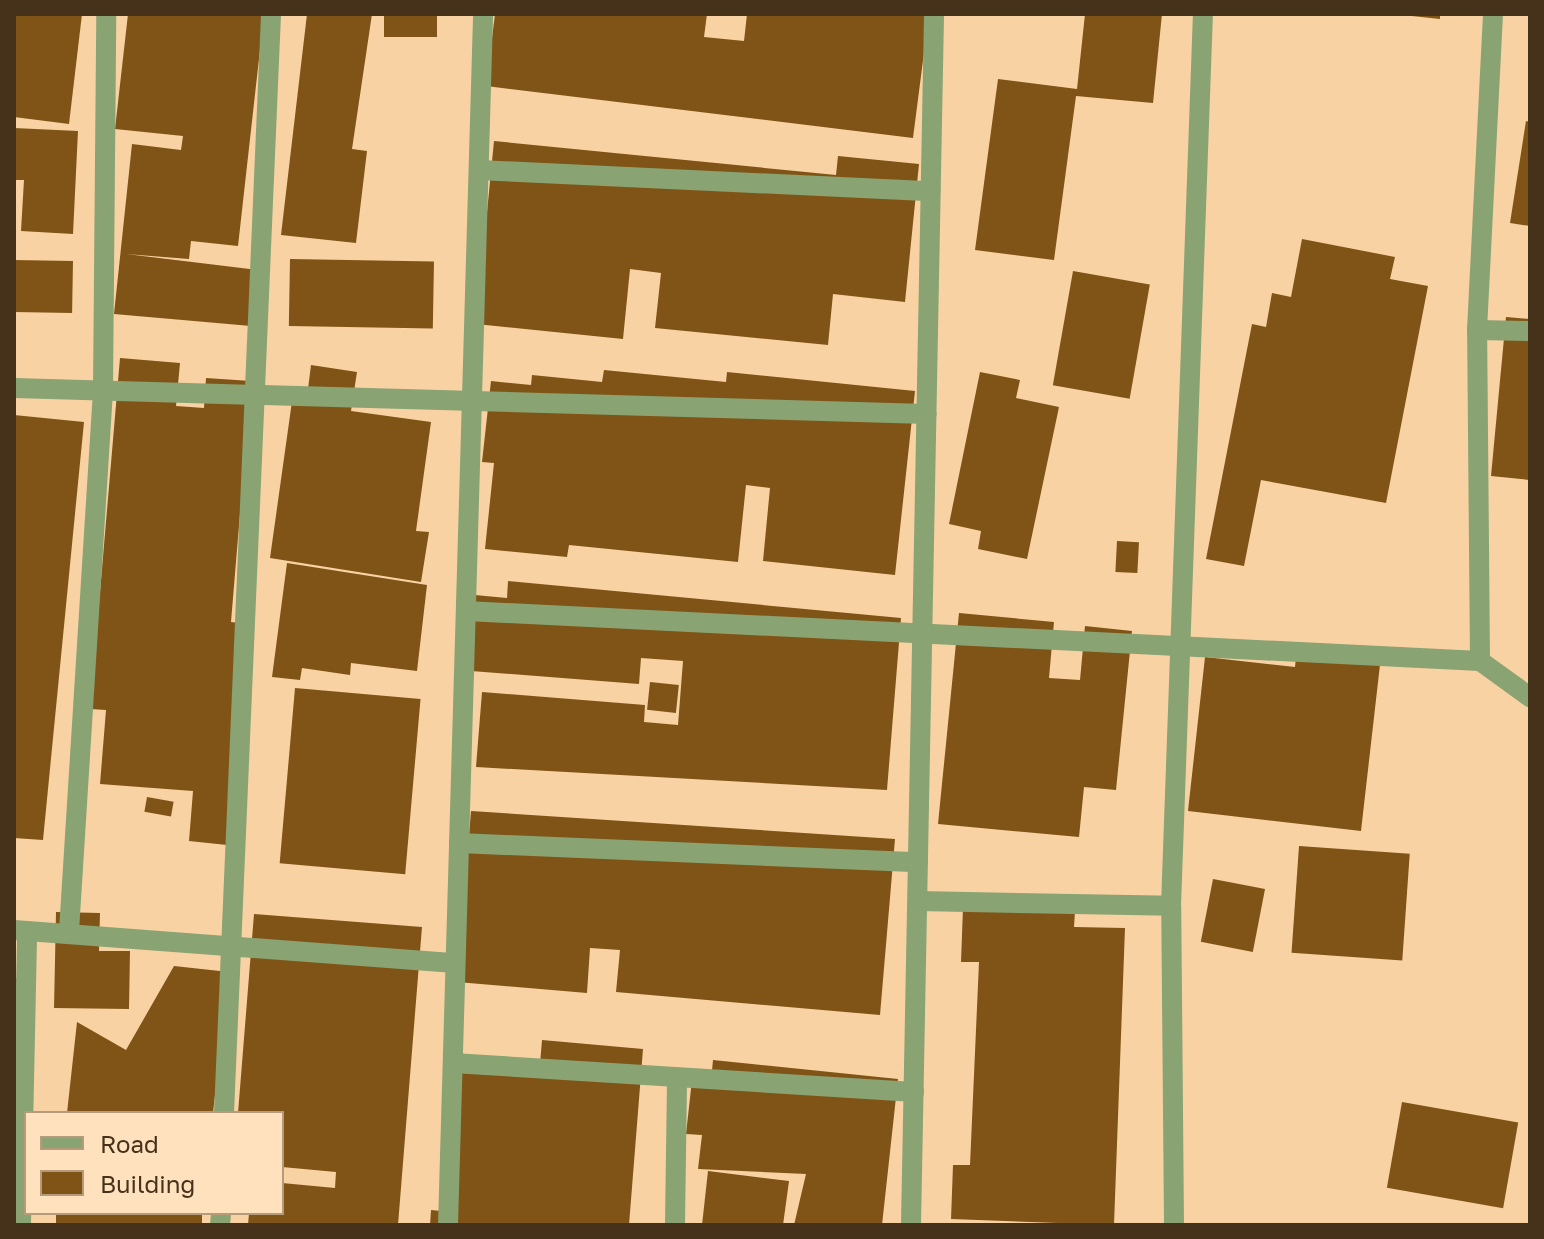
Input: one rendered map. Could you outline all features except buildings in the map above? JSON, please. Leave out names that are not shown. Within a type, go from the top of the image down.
[{"type":"street","points":[[69,931],[103,390],[106,14]]},
{"type":"street","points":[[224,1111],[260,395],[271,14]]},
{"type":"street","points":[[448,1225],[483,14]]},
{"type":"street","points":[[911,1225],[934,14]]},
{"type":"street","points":[[1174,1225],[1171,906],[1203,14]]},
{"type":"street","points":[[1480,661],[1477,330],[1493,14]]},
{"type":"street","points":[[479,170],[931,191]]},
{"type":"street","points":[[1477,330],[1530,331]]},
{"type":"street","points":[[14,388],[927,414]]},
{"type":"street","points":[[466,611],[922,636],[1480,661],[1530,697]]},
{"type":"street","points":[[459,843],[918,862]]},
{"type":"street","points":[[918,901],[1171,906]]},
{"type":"street","points":[[21,1225],[21,930],[69,931],[230,948],[455,963]]},
{"type":"street","points":[[453,1063],[914,1092]]},
{"type":"street","points":[[675,1225],[677,1078]]}]
